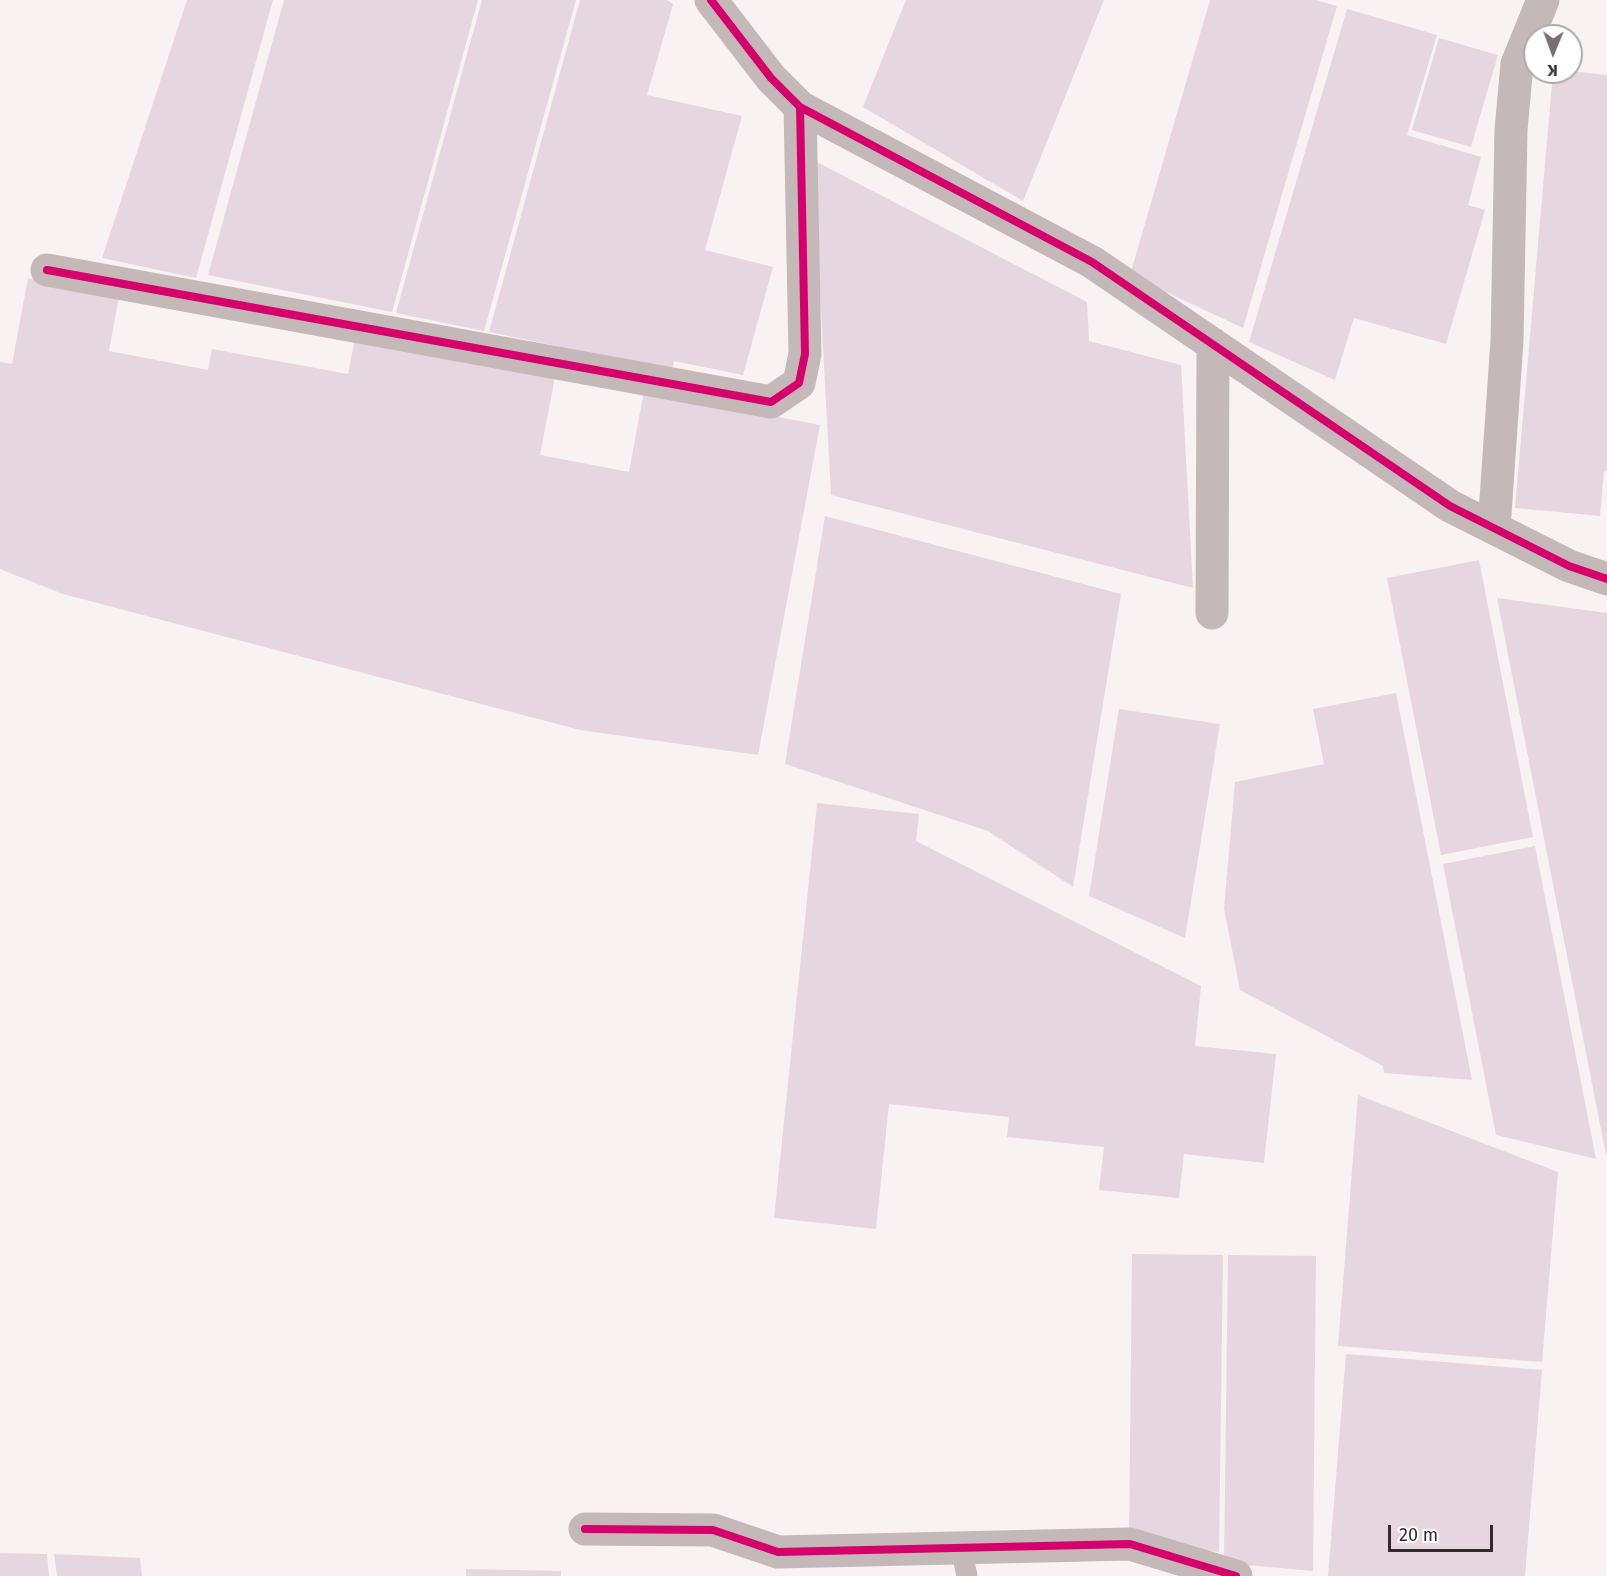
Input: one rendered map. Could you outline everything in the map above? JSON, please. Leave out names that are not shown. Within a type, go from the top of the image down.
[{"type":"street","points":[[711,0],[771,78],[800,107],[1092,262],[1450,506],[1569,566],[1607,579]]},
{"type":"street","points":[[1494,528],[1507,341],[1510,130],[1517,64],[1542,0]]},
{"type":"street","points":[[47,270],[771,402],[799,383],[805,354],[800,107]]},
{"type":"street","points":[[1212,613],[1213,344]]},
{"type":"street","points":[[585,1528],[713,1530],[778,1552],[964,1562],[1130,1544],[1236,1576]]},
{"type":"building","points":[[187,0],[273,0],[196,278],[102,258]]},
{"type":"building","points":[[284,0],[478,0],[392,312],[208,275]]},
{"type":"building","points":[[482,0],[576,0],[484,331],[396,313]]},
{"type":"building","points":[[580,0],[667,0],[673,4],[647,95],[742,116],[705,250],[773,267],[743,375],[674,361],[672,370],[489,332]]},
{"type":"building","points":[[906,0],[1104,0],[1023,201],[863,107]]},
{"type":"building","points":[[1210,0],[1316,0],[1337,6],[1243,328],[1130,275]]},
{"type":"building","points":[[1347,9],[1437,35],[1407,135],[1481,157],[1468,205],[1485,210],[1446,344],[1354,318],[1335,380],[1249,342]]},
{"type":"building","points":[[1439,38],[1498,55],[1471,147],[1412,130]]},
{"type":"building","points":[[1583,72],[1607,75],[1607,471],[1604,471],[1600,516],[1515,508],[1552,84],[1583,84]]},
{"type":"building","points":[[813,160],[1087,302],[1089,341],[1181,365],[1193,588],[831,495]]},
{"type":"building","points":[[28,278],[119,296],[109,351],[208,370],[212,349],[348,374],[355,339],[555,377],[540,455],[629,472],[644,391],[820,425],[758,755],[580,730],[63,594],[0,569],[0,362],[12,364]]},
{"type":"building","points":[[825,516],[1121,594],[1073,887],[988,831],[785,764]]},
{"type":"building","points":[[1479,560],[1533,837],[1441,855],[1387,578]]},
{"type":"building","points":[[1497,598],[1607,613],[1607,1155],[1606,1155]]},
{"type":"building","points":[[1396,693],[1472,1080],[1384,1073],[1383,1066],[1240,990],[1224,909],[1235,782],[1324,764],[1313,709]]},
{"type":"building","points":[[1119,709],[1220,724],[1185,938],[1089,896]]},
{"type":"building","points":[[817,803],[919,814],[916,841],[1201,986],[1195,1046],[1276,1054],[1264,1163],[1184,1154],[1179,1198],[1099,1190],[1104,1147],[1007,1137],[1009,1117],[889,1104],[876,1229],[774,1218]]},
{"type":"building","points":[[1535,846],[1596,1159],[1496,1135],[1443,864]]},
{"type":"building","points":[[1358,1095],[1558,1172],[1542,1362],[1338,1346]]},
{"type":"building","points":[[1132,1254],[1223,1255],[1219,1552],[1129,1542]]},
{"type":"building","points":[[1228,1255],[1316,1256],[1313,1571],[1224,1563]]},
{"type":"building","points":[[1346,1354],[1542,1370],[1525,1576],[1328,1576]]},
{"type":"building","points":[[0,1553],[47,1554],[49,1576],[0,1576]]},
{"type":"building","points":[[54,1554],[140,1558],[142,1576],[57,1576]]},
{"type":"building","points":[[466,1569],[561,1571],[561,1576],[466,1576]]},
{"type":"cycle path","points":[[711,0],[771,78],[800,107],[1092,262],[1450,506],[1569,566],[1607,579]]},
{"type":"cycle path","points":[[47,270],[771,402],[799,383],[805,354],[800,107]]},
{"type":"cycle path","points":[[585,1529],[713,1530],[778,1552],[1130,1544],[1236,1576]]}]
